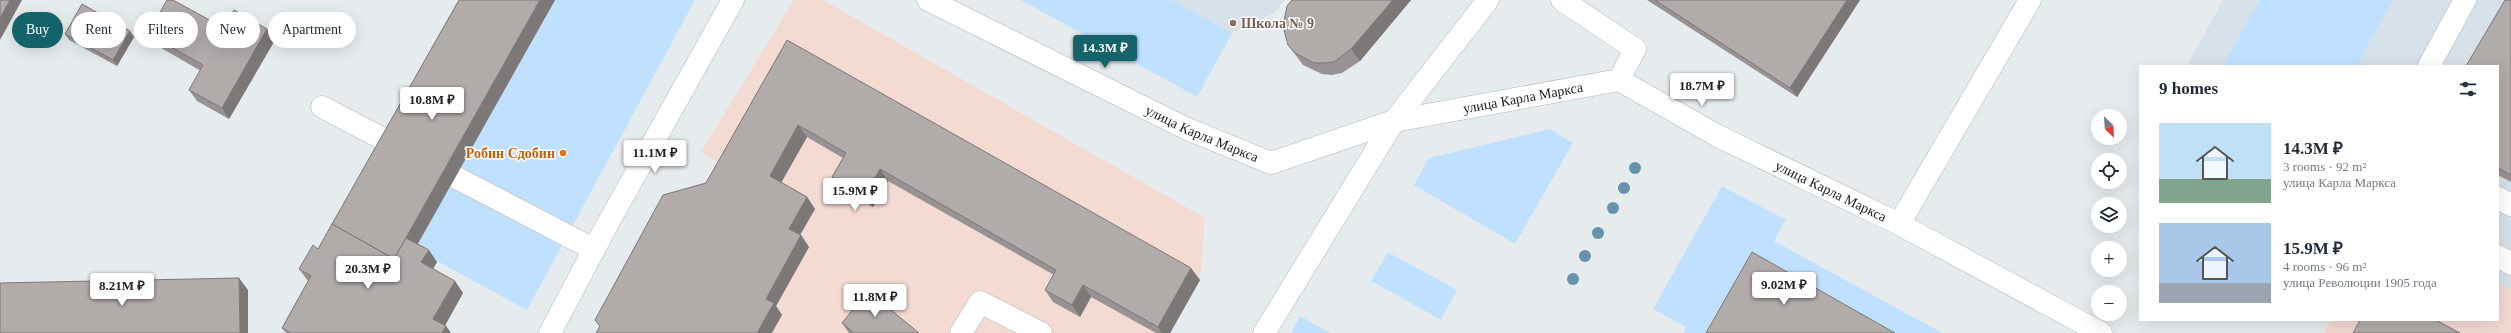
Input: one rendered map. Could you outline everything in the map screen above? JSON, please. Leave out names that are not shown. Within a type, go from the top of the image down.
[{"type":"street","points":[[550,333],[593,249],[733,0]]},
{"type":"street","name":"улица Карла Маркса","points":[[928,0],[1185,128],[1271,163],[1394,121],[1620,80],[1716,135],[1899,224],[2101,333]]},
{"type":"street","points":[[1264,333],[1394,121],[1488,0]]},
{"type":"street","points":[[1562,0],[1635,49],[1620,80]]},
{"type":"street","points":[[1899,224],[2030,0]]},
{"type":"street","points":[[2429,65],[2465,0]]},
{"type":"street","points":[[322,107],[392,144]]},
{"type":"street","points":[[455,177],[593,249]]},
{"type":"street","points":[[2499,199],[2511,205]]},
{"type":"street","points":[[2499,257],[2511,264]]},
{"type":"street","points":[[961,333],[980,302],[1041,333]]},
{"type":"shaded area","points":[[555,0],[695,0],[527,310],[415,249]]},
{"type":"shaded area","points":[[794,0],[823,0],[1205,218],[1200,280],[1170,333],[605,333],[728,170],[701,152]]},
{"type":"shaded area","points":[[1021,0],[1171,0],[1232,33],[1197,97]]},
{"type":"shaded area","name":"Школа № 9","points":[[1171,0],[1285,0],[1274,13],[1232,33]]},
{"type":"shaded area","points":[[2223,0],[2511,0],[2511,290],[2499,283],[2499,65],[2188,65]]},
{"type":"shaded area","points":[[2260,0],[2393,0],[2357,65],[2224,65]]},
{"type":"shaded area","points":[[1550,129],[1573,143],[1515,244],[1414,185],[1429,158]]},
{"type":"shaded area","points":[[1722,186],[1786,220],[1774,241],[1942,333],[1683,333],[1686,327],[1653,309]]},
{"type":"shaded area","points":[[1388,252],[1457,290],[1441,320],[1371,281]]},
{"type":"shaded area","points":[[2499,283],[2511,290],[2511,333],[2324,333],[2330,321],[2499,321]]},
{"type":"shaded area","points":[[1300,316],[1330,333],[1291,333]]},
{"type":"building","points":[[0,0],[10,0],[0,18]]},
{"type":"building","points":[[167,0],[173,0],[195,12],[160,12]]},
{"type":"building","points":[[459,0],[540,0],[394,259],[332,224]]},
{"type":"building","points":[[1292,0],[1393,0],[1351,49],[1334,62],[1314,63],[1295,53],[1288,45],[1283,26],[1287,6]]},
{"type":"building","points":[[1655,0],[1847,0],[1790,88]]},
{"type":"building","points":[[2505,0],[2511,0],[2511,175],[2499,169],[2499,65],[2467,65]]},
{"type":"building","points":[[82,4],[96,12],[77,12]]},
{"type":"building","points":[[198,14],[206,18],[206,48],[256,48],[222,108],[189,90],[203,65],[173,48],[198,48]]},
{"type":"building","points":[[71,23],[71,37],[65,34]]},
{"type":"building","points":[[260,25],[267,29],[260,41]]},
{"type":"building","points":[[126,29],[130,31],[126,38]]},
{"type":"building","points":[[787,40],[1191,268],[1158,327],[1083,285],[1072,305],[1045,290],[1056,270],[880,169],[865,195],[832,177],[846,153],[798,125],[770,176],[807,197],[789,229],[801,235],[766,299],[774,303],[757,333],[596,333],[600,326],[595,320],[663,195],[706,183]]},
{"type":"building","points":[[91,48],[120,48],[113,60]]},
{"type":"building","points":[[332,224],[394,259],[406,238],[429,250],[421,262],[455,281],[433,319],[446,326],[442,333],[291,333],[282,328],[311,276],[299,269],[313,245],[318,249]]},
{"type":"building","points":[[1752,252],[1895,333],[1706,333]]},
{"type":"building","points":[[239,278],[240,333],[0,333],[0,283]]},
{"type":"building","points":[[868,291],[919,333],[854,333],[842,323]]},
{"type":"building","points":[[2359,321],[2438,321],[2460,333],[2353,333]]},
{"type":"place","name":"Школа № 9","points":[[1233,23]]},
{"type":"place","name":"Робин Сдобин","points":[[563,153]]}]
